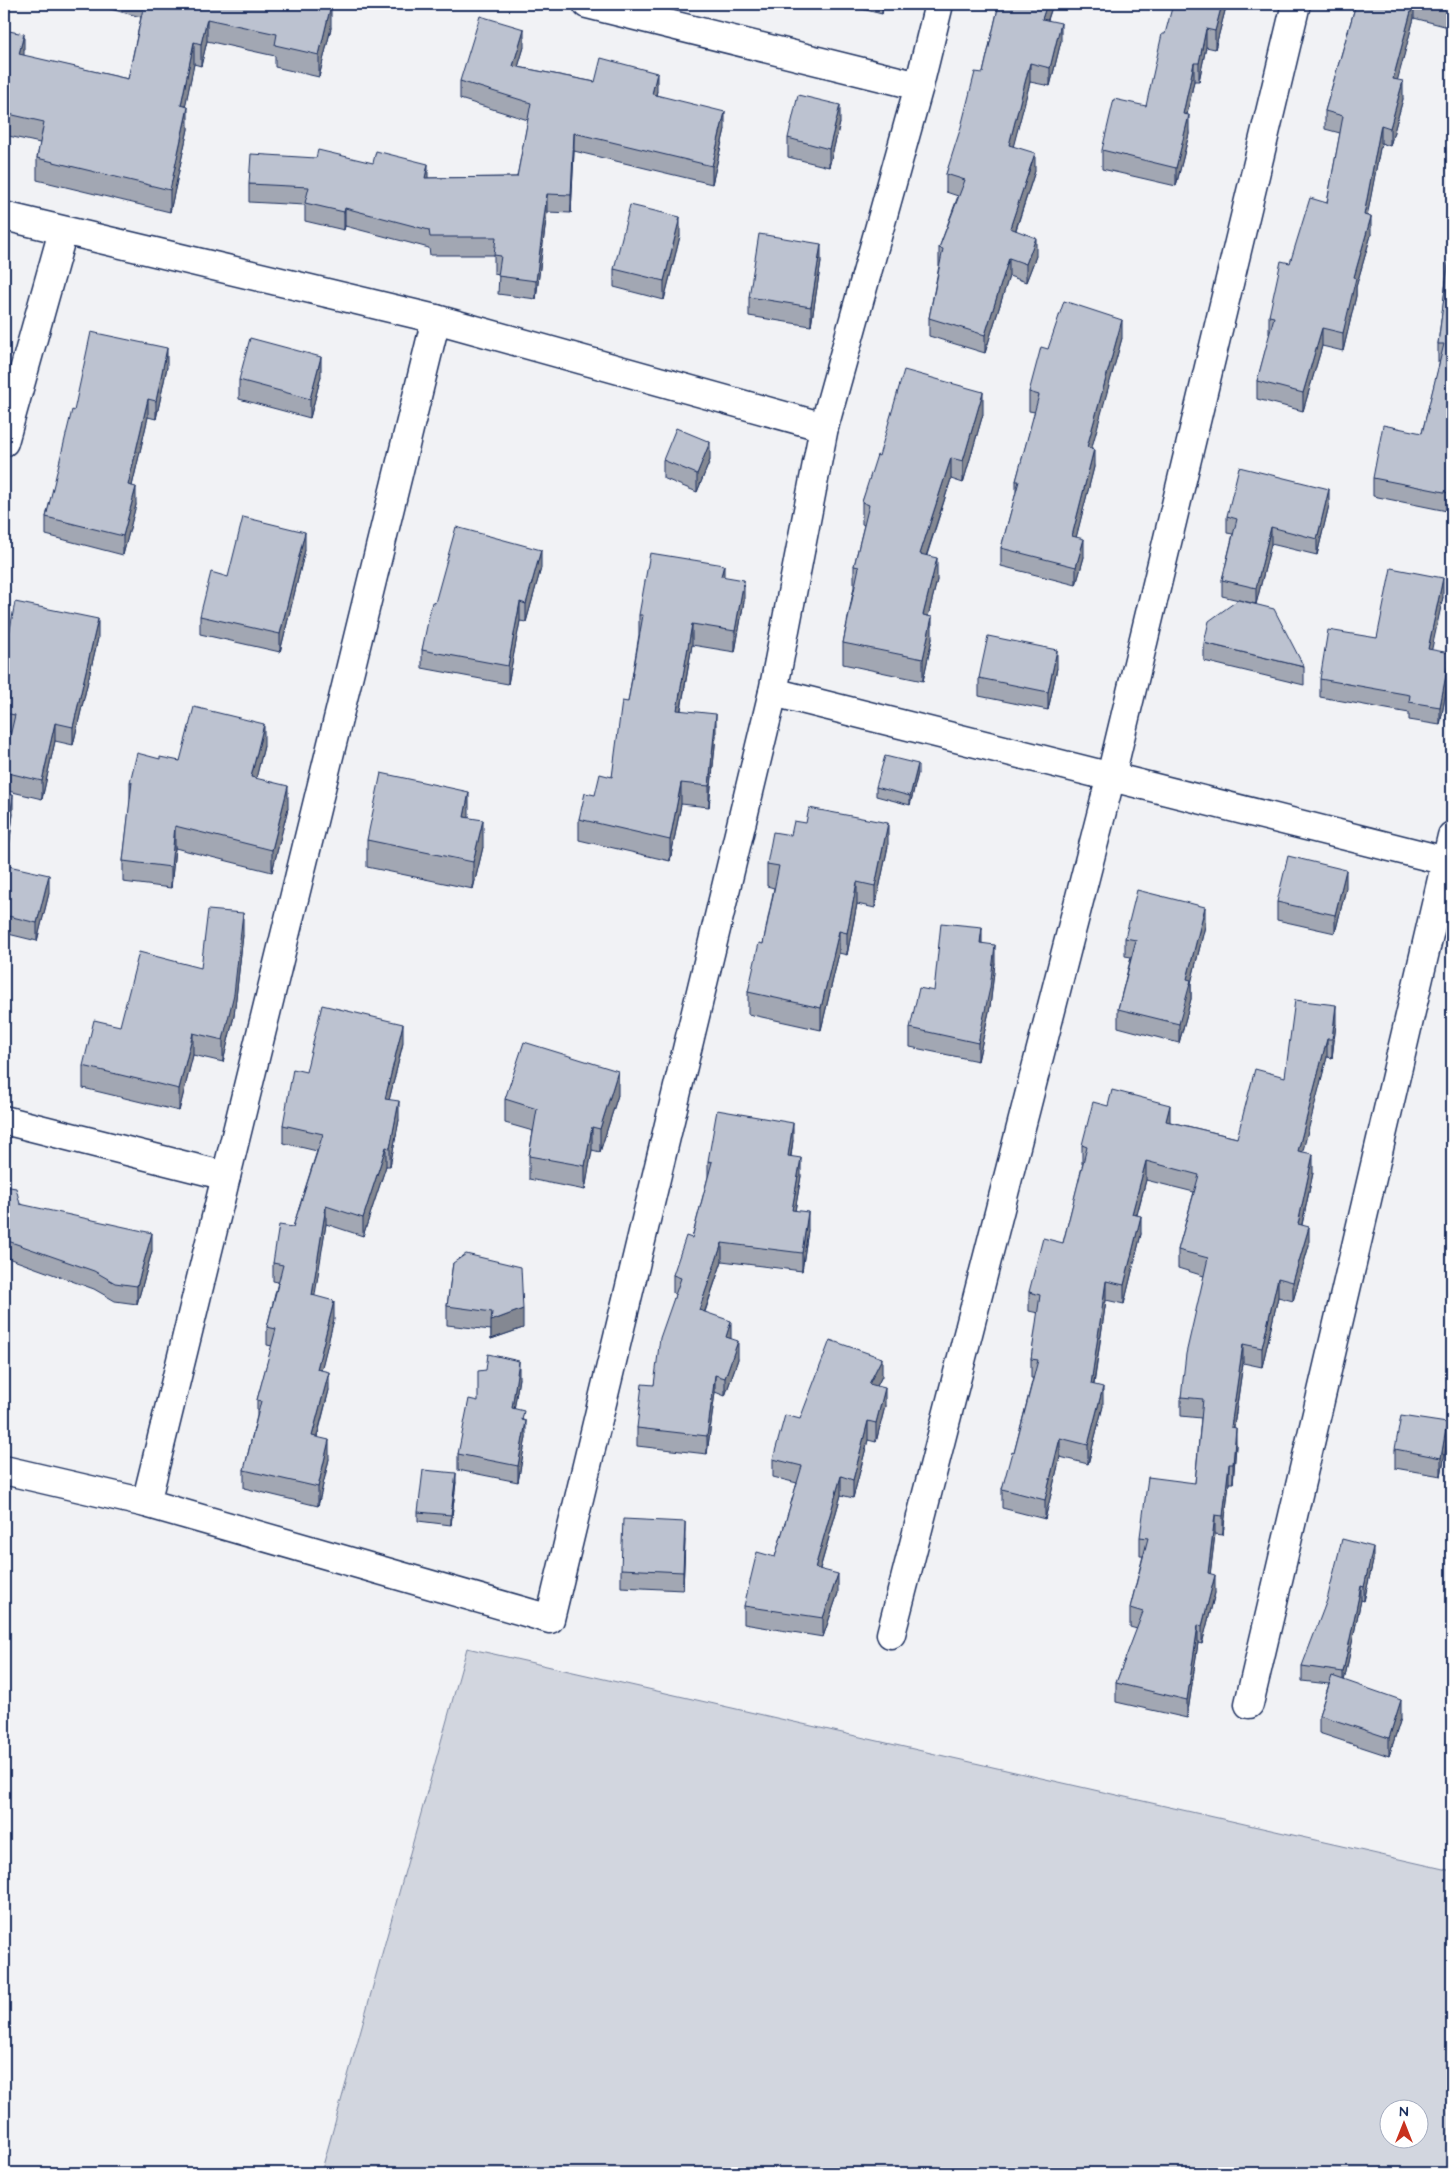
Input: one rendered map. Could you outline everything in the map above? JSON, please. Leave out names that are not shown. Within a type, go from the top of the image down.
[{"type":"street","points":[[587,4],[919,86]]},
{"type":"street","points":[[4,1470],[146,1503],[550,1619],[773,692],[824,427],[919,86],[939,4]]},
{"type":"street","points":[[891,1634],[1110,776],[1296,4]]},
{"type":"street","points":[[4,216],[63,232],[436,319],[824,427]]},
{"type":"street","points":[[4,442],[63,232]]},
{"type":"street","points":[[146,1503],[436,319]]},
{"type":"street","points":[[773,692],[1110,776],[1449,848],[1249,1704]]},
{"type":"street","points":[[4,1120],[226,1176]]},
{"type":"shaded area","points":[[467,1648],[1452,1871],[1452,2173],[321,2173]]},
{"type":"building","points":[[144,4],[331,5],[319,55],[275,45],[277,34],[207,19],[201,44],[194,42],[181,105],[188,107],[170,190],[37,158],[44,122],[4,113],[4,30],[24,34],[19,54],[128,79]]},
{"type":"building","points":[[999,4],[1047,4],[1042,19],[1061,23],[1050,68],[1030,63],[1009,145],[1035,153],[1010,228],[1036,238],[1026,264],[1009,258],[985,335],[929,318],[943,249],[939,248],[965,180],[946,174],[961,127],[975,72],[983,73]]},
{"type":"building","points":[[1173,4],[1222,4],[1215,31],[1206,29],[1199,63],[1194,63],[1183,114],[1189,115],[1176,168],[1102,150],[1114,99],[1146,106],[1162,34],[1165,34]]},
{"type":"building","points":[[1356,4],[1413,4],[1393,79],[1403,81],[1390,128],[1381,125],[1364,215],[1371,217],[1354,277],[1356,278],[1343,333],[1322,328],[1303,393],[1257,381],[1274,317],[1269,316],[1281,261],[1290,263],[1310,198],[1327,203],[1343,116],[1325,111]]},
{"type":"building","points":[[1427,4],[1452,4],[1452,10]]},
{"type":"building","points":[[480,16],[524,29],[513,66],[595,82],[601,58],[657,73],[652,94],[725,112],[712,166],[574,133],[571,195],[547,194],[536,281],[498,276],[501,256],[494,255],[496,237],[430,237],[429,230],[345,208],[344,212],[305,203],[309,187],[249,184],[251,154],[316,158],[318,150],[373,163],[376,151],[428,164],[425,178],[517,177],[531,103],[460,81]]},
{"type":"building","points":[[798,95],[840,105],[829,149],[788,138]]},
{"type":"building","points":[[630,205],[680,217],[664,281],[614,269]]},
{"type":"building","points":[[759,234],[821,244],[811,307],[749,297]]},
{"type":"building","points":[[1452,234],[1452,502],[1447,501],[1449,493],[1373,478],[1383,425],[1422,433],[1444,344],[1438,344]]},
{"type":"building","points":[[1064,301],[1122,320],[1087,447],[1094,449],[1072,536],[1084,539],[1076,567],[1001,548],[1019,481],[1016,481],[1039,395],[1029,392],[1041,347],[1048,349]]},
{"type":"building","points":[[91,332],[167,348],[156,401],[148,399],[128,485],[136,487],[123,536],[46,517],[72,410],[74,411]]},
{"type":"building","points":[[250,338],[321,357],[310,399],[239,380]]},
{"type":"building","points":[[904,370],[983,392],[963,461],[951,458],[920,554],[937,558],[923,615],[932,617],[923,659],[843,643],[859,567],[854,566],[869,505],[862,502],[877,455],[879,456]]},
{"type":"building","points":[[676,428],[710,442],[697,474],[663,460]]},
{"type":"building","points":[[1239,467],[1329,489],[1317,539],[1271,527],[1256,588],[1222,580],[1237,519],[1227,516]]},
{"type":"building","points":[[243,517],[305,532],[280,634],[200,616],[211,572],[228,577]]},
{"type":"building","points":[[456,527],[541,550],[526,604],[520,602],[508,666],[422,650],[432,602],[435,603]]},
{"type":"building","points":[[650,553],[724,565],[721,576],[744,580],[735,631],[692,624],[677,710],[716,714],[709,786],[681,783],[670,840],[579,819],[585,793],[595,795],[600,774],[612,777],[622,701],[628,702],[643,615],[639,615]]},
{"type":"building","points":[[1391,568],[1443,578],[1428,649],[1450,653],[1440,707],[1409,702],[1410,695],[1320,679],[1328,630],[1377,638]]},
{"type":"building","points":[[1238,600],[1274,609],[1304,667],[1204,643],[1209,621]]},
{"type":"building","points":[[15,602],[98,619],[73,727],[55,723],[42,781],[4,772],[4,762],[15,715],[4,713],[4,662]]},
{"type":"building","points":[[988,636],[1057,650],[1048,692],[979,678]]},
{"type":"building","points":[[194,707],[264,724],[251,777],[288,786],[272,850],[175,826],[171,867],[123,861],[132,782],[130,782],[137,753],[160,759],[160,757],[180,761]]},
{"type":"building","points":[[885,756],[918,764],[910,796],[876,787]]},
{"type":"building","points":[[381,773],[469,792],[464,817],[483,820],[473,862],[367,840]]},
{"type":"building","points":[[4,794],[13,795],[4,865]]},
{"type":"building","points":[[809,808],[888,823],[875,886],[857,882],[847,933],[839,931],[821,1008],[748,992],[759,943],[763,944],[779,866],[767,864],[773,832],[791,835],[794,821],[806,823]]},
{"type":"building","points":[[1288,856],[1346,870],[1335,915],[1277,902]]},
{"type":"building","points":[[4,865],[49,875],[37,923],[4,915]]},
{"type":"building","points":[[1137,890],[1205,907],[1187,979],[1191,980],[1179,1024],[1118,1009],[1136,940],[1125,938]]},
{"type":"building","points":[[208,910],[243,913],[234,994],[223,1040],[193,1033],[179,1089],[83,1066],[94,1020],[120,1026],[139,952],[201,968]]},
{"type":"building","points":[[941,923],[982,927],[980,943],[995,945],[990,988],[978,1043],[910,1028],[919,988],[934,991]]},
{"type":"building","points":[[1295,1000],[1336,1005],[1332,1039],[1327,1039],[1298,1151],[1313,1154],[1298,1224],[1309,1227],[1293,1282],[1278,1278],[1262,1348],[1243,1344],[1231,1427],[1236,1428],[1233,1464],[1229,1464],[1223,1516],[1215,1515],[1208,1573],[1215,1575],[1202,1626],[1198,1625],[1187,1700],[1116,1683],[1143,1612],[1130,1608],[1148,1538],[1140,1537],[1148,1477],[1195,1483],[1203,1399],[1181,1397],[1186,1354],[1208,1258],[1178,1250],[1199,1175],[1146,1161],[1132,1214],[1141,1216],[1124,1285],[1106,1281],[1091,1384],[1103,1387],[1088,1445],[1060,1438],[1045,1500],[1002,1489],[1012,1452],[1014,1453],[1038,1360],[1031,1359],[1040,1295],[1029,1292],[1043,1238],[1063,1243],[1087,1147],[1082,1145],[1093,1102],[1108,1106],[1112,1090],[1170,1105],[1166,1121],[1237,1138],[1255,1069],[1285,1077]]},
{"type":"building","points":[[322,1005],[403,1024],[385,1099],[399,1101],[390,1148],[386,1147],[363,1218],[326,1206],[312,1295],[334,1301],[317,1369],[329,1372],[312,1436],[329,1440],[318,1487],[244,1470],[261,1401],[257,1400],[276,1329],[267,1327],[283,1265],[273,1263],[279,1225],[293,1227],[323,1134],[283,1125],[293,1069],[306,1072]]},
{"type":"building","points":[[524,1042],[618,1071],[600,1129],[592,1127],[585,1166],[529,1156],[537,1109],[505,1099]]},
{"type":"building","points":[[717,1110],[793,1123],[788,1156],[801,1158],[792,1210],[808,1212],[802,1253],[722,1243],[699,1310],[731,1321],[726,1337],[738,1341],[725,1378],[715,1375],[707,1436],[637,1428],[642,1384],[654,1385],[660,1338],[681,1278],[673,1275],[686,1236],[692,1238],[712,1162],[708,1161]]},
{"type":"building","points":[[4,1186],[16,1188],[20,1204],[152,1233],[137,1286],[115,1283],[94,1271],[5,1240],[4,1243]]},
{"type":"building","points":[[466,1254],[521,1267],[523,1309],[491,1321],[492,1312],[447,1306],[453,1263]]},
{"type":"building","points":[[830,1340],[882,1358],[869,1384],[885,1388],[876,1423],[868,1421],[853,1480],[841,1476],[815,1568],[838,1574],[823,1618],[744,1606],[757,1552],[775,1557],[802,1466],[773,1459],[785,1415],[800,1419]]},
{"type":"building","points":[[488,1354],[519,1361],[512,1408],[524,1411],[522,1420],[526,1421],[518,1466],[458,1454],[469,1399],[478,1401],[478,1371],[486,1370]]},
{"type":"building","points":[[1452,1400],[1452,1415],[1449,1414]]},
{"type":"building","points":[[1401,1416],[1447,1423],[1441,1458],[1395,1449]]},
{"type":"building","points":[[423,1470],[456,1473],[451,1515],[418,1512]]},
{"type":"building","points":[[623,1519],[685,1522],[683,1572],[621,1569]]},
{"type":"building","points":[[1342,1539],[1373,1547],[1364,1587],[1361,1586],[1343,1672],[1302,1666],[1327,1600]]},
{"type":"building","points":[[1332,1676],[1401,1700],[1389,1738],[1319,1715]]}]
